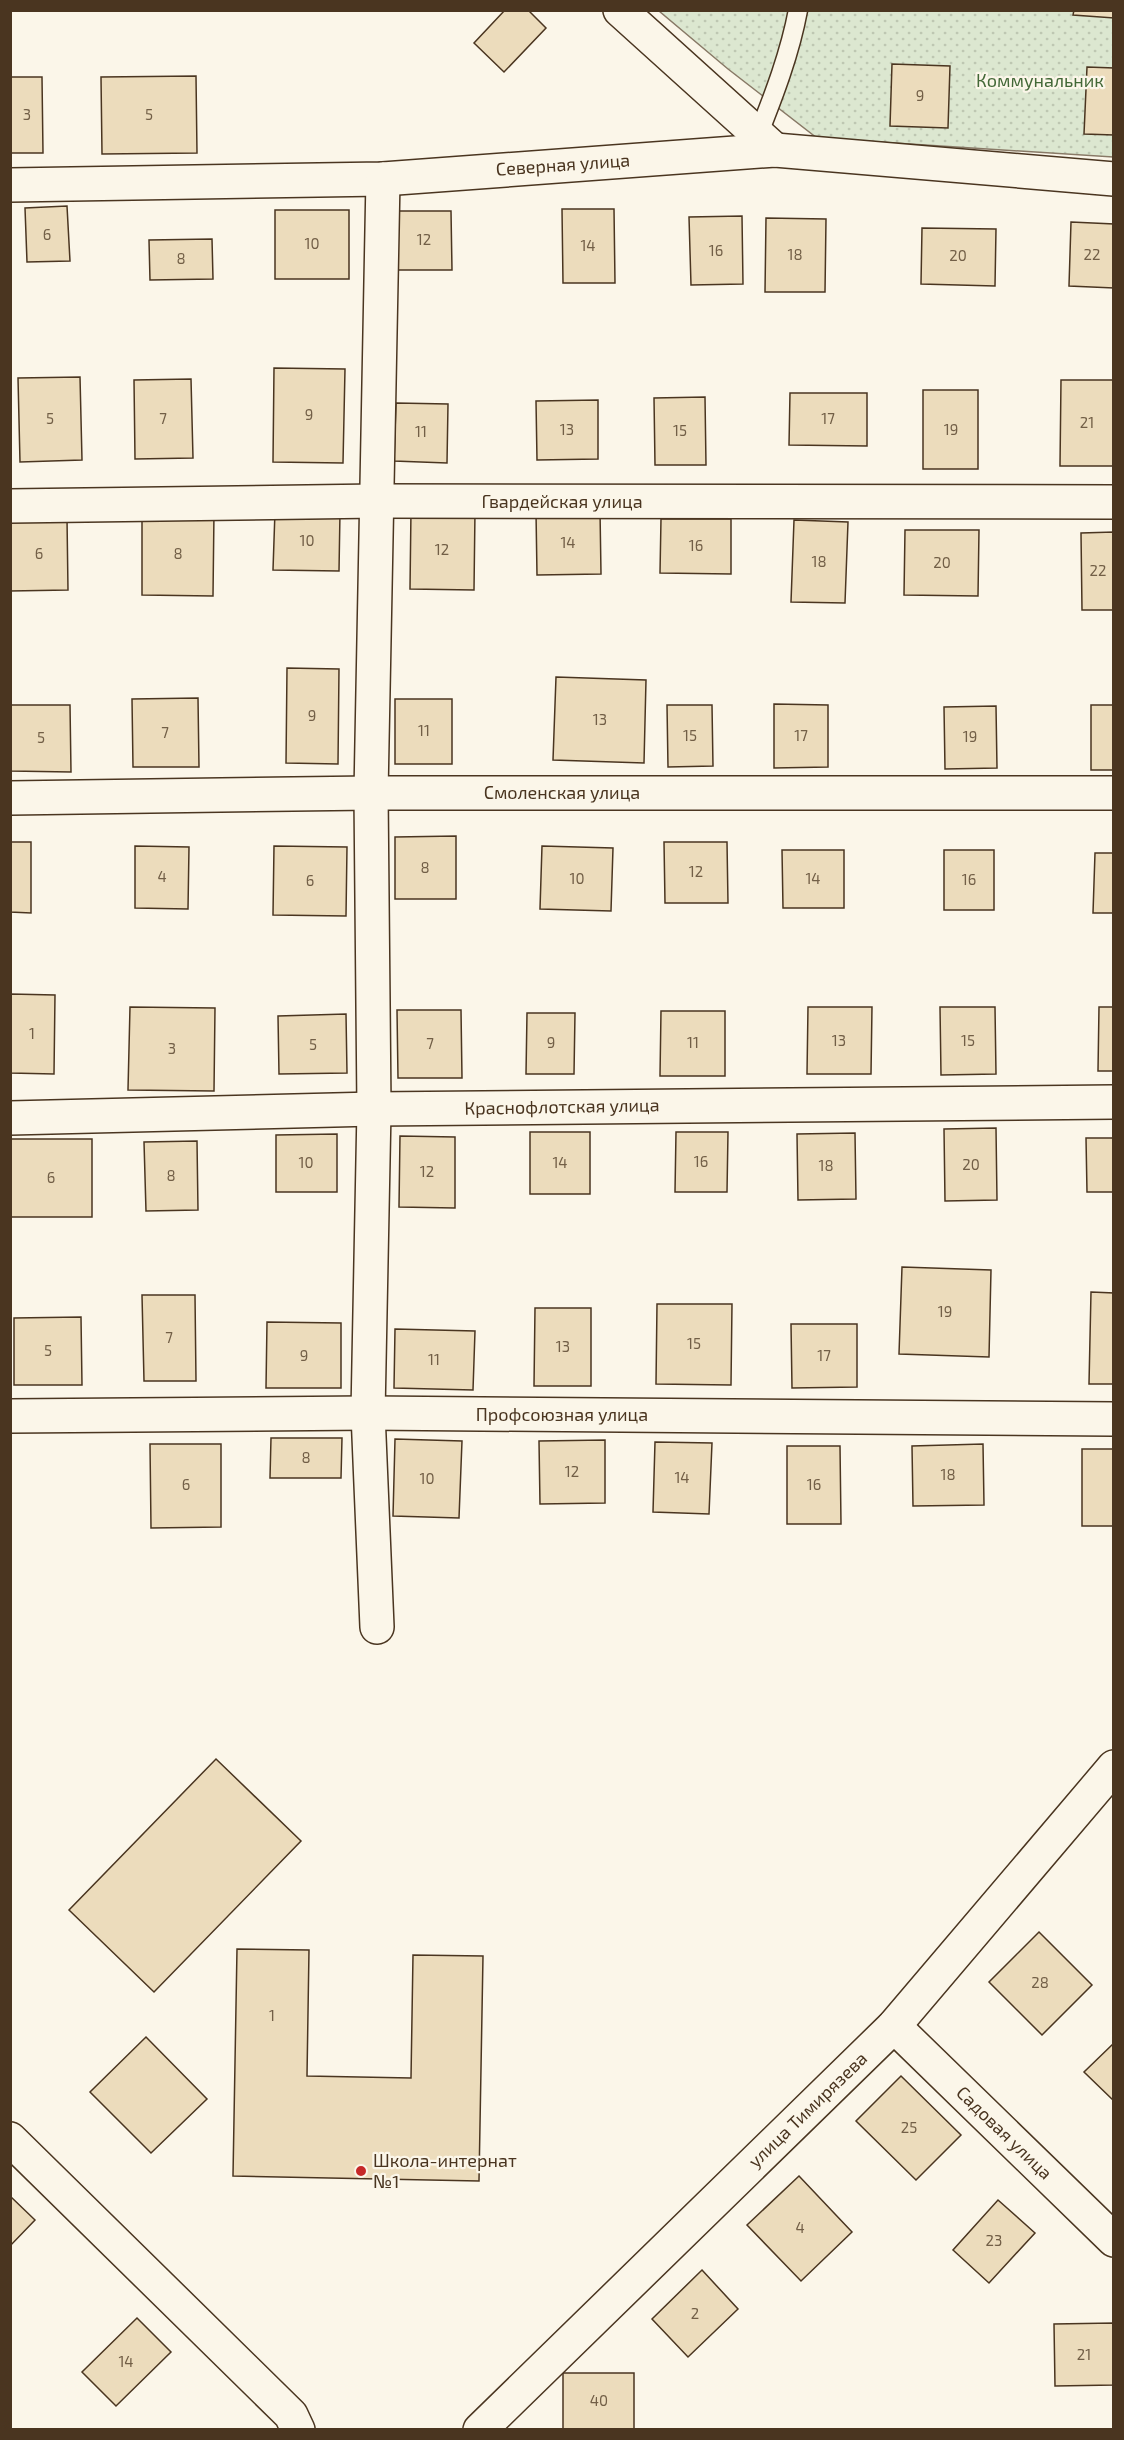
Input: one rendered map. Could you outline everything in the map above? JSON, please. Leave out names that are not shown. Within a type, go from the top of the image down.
[{"type":"street","points":[[620,10],[766,142]]},
{"type":"street","name":"Северная улица","points":[[10,185],[383,179],[766,142],[1113,178]]},
{"type":"street","points":[[377,1627],[368,1413],[374,1109],[371,792],[383,179]]},
{"type":"street","name":"Гвардейская улица","points":[[10,506],[378,501],[1113,502]]},
{"type":"street","name":"Смоленская улица","points":[[10,798],[371,792],[1113,793]]},
{"type":"street","name":"Краснофлотская улица","points":[[10,1118],[374,1109],[1113,1102]]},
{"type":"street","name":"Профсоюзная улица","points":[[10,1416],[368,1413],[1113,1419]]},
{"type":"street","name":"улица Тимирязева","points":[[480,2430],[894,2026],[1113,1767]]},
{"type":"street","name":"Садовая улица","points":[[894,2026],[1113,2240]]},
{"type":"street","points":[[10,2139],[291,2415],[297,2430]]},
{"type":"lane","points":[[766,142],[773,97],[794,32],[798,10]]},
{"type":"green space","name":"Коммунальник","points":[[659,11],[1113,11],[1113,157],[817,138],[728,69]]},
{"type":"building","points":[[505,10],[528,10],[546,28],[504,72],[474,43]]},
{"type":"building","points":[[1074,10],[1114,10],[1114,18],[1073,15]]},
{"type":"building","points":[[892,64],[950,66],[948,128],[890,126]]},
{"type":"building","points":[[1087,67],[1114,68],[1114,135],[1084,134]]},
{"type":"building","points":[[196,76],[197,153],[102,154],[101,77]]},
{"type":"building","points":[[10,77],[42,77],[43,153],[10,153]]},
{"type":"building","points":[[67,206],[70,261],[27,262],[25,208]]},
{"type":"building","points":[[562,209],[614,209],[615,283],[563,283]]},
{"type":"building","points":[[275,210],[349,210],[349,279],[275,279]]},
{"type":"building","points":[[396,211],[451,211],[452,270],[397,270]]},
{"type":"building","points":[[742,216],[743,284],[691,285],[689,217]]},
{"type":"building","points":[[766,218],[826,219],[825,292],[765,292]]},
{"type":"building","points":[[1071,222],[1114,224],[1114,288],[1069,286]]},
{"type":"building","points":[[922,228],[996,229],[995,286],[921,284]]},
{"type":"building","points":[[212,239],[213,279],[150,280],[149,240]]},
{"type":"building","points":[[274,368],[345,369],[343,463],[273,462]]},
{"type":"building","points":[[80,377],[82,460],[20,462],[18,378]]},
{"type":"building","points":[[191,379],[193,458],[135,459],[134,380]]},
{"type":"building","points":[[1061,380],[1114,380],[1114,466],[1060,466]]},
{"type":"building","points":[[923,390],[978,390],[978,469],[923,469]]},
{"type":"building","points":[[790,393],[867,393],[867,446],[789,445]]},
{"type":"building","points":[[705,397],[706,465],[655,465],[654,398]]},
{"type":"building","points":[[598,400],[598,459],[537,460],[536,401]]},
{"type":"building","points":[[396,403],[448,404],[447,463],[394,461]]},
{"type":"building","points":[[411,510],[475,511],[474,590],[410,589]]},
{"type":"building","points":[[275,511],[340,512],[339,571],[273,570]]},
{"type":"building","points":[[600,511],[601,574],[537,575],[536,512]]},
{"type":"building","points":[[142,512],[214,512],[213,596],[142,595]]},
{"type":"building","points":[[67,518],[68,590],[10,591],[10,519]]},
{"type":"building","points":[[661,519],[731,519],[731,574],[660,573]]},
{"type":"building","points":[[794,520],[848,522],[845,603],[791,602]]},
{"type":"building","points":[[905,530],[979,530],[978,596],[904,595]]},
{"type":"building","points":[[1114,532],[1114,610],[1082,610],[1081,533]]},
{"type":"building","points":[[287,668],[339,669],[338,764],[286,763]]},
{"type":"building","points":[[556,677],[646,680],[644,763],[553,760]]},
{"type":"building","points":[[198,698],[199,767],[133,767],[132,699]]},
{"type":"building","points":[[395,699],[452,699],[452,764],[395,764]]},
{"type":"building","points":[[774,704],[828,705],[828,767],[774,768]]},
{"type":"building","points":[[10,705],[70,705],[71,772],[10,771]]},
{"type":"building","points":[[667,705],[712,705],[713,766],[668,767]]},
{"type":"building","points":[[1091,705],[1114,705],[1114,770],[1091,770]]},
{"type":"building","points":[[996,706],[997,768],[945,769],[944,707]]},
{"type":"building","points":[[456,836],[456,899],[395,899],[395,837]]},
{"type":"building","points":[[10,842],[31,842],[31,913],[10,912]]},
{"type":"building","points":[[664,842],[727,842],[728,903],[665,903]]},
{"type":"building","points":[[135,846],[189,847],[188,909],[135,908]]},
{"type":"building","points":[[274,846],[347,847],[346,916],[273,915]]},
{"type":"building","points":[[542,846],[613,848],[611,911],[540,909]]},
{"type":"building","points":[[782,850],[844,850],[844,908],[783,908]]},
{"type":"building","points":[[944,850],[994,850],[994,910],[944,910]]},
{"type":"building","points":[[1095,853],[1114,853],[1114,913],[1093,913]]},
{"type":"building","points":[[10,994],[55,995],[54,1074],[10,1073]]},
{"type":"building","points":[[130,1007],[215,1008],[214,1091],[128,1090]]},
{"type":"building","points":[[808,1007],[872,1007],[871,1074],[807,1074]]},
{"type":"building","points":[[940,1007],[995,1007],[996,1074],[941,1075]]},
{"type":"building","points":[[1099,1007],[1114,1007],[1114,1071],[1098,1071]]},
{"type":"building","points":[[397,1010],[461,1010],[462,1078],[398,1078]]},
{"type":"building","points":[[661,1011],[725,1011],[725,1076],[660,1076]]},
{"type":"building","points":[[527,1013],[575,1013],[574,1074],[526,1074]]},
{"type":"building","points":[[346,1014],[347,1073],[279,1074],[278,1016]]},
{"type":"building","points":[[996,1128],[997,1200],[945,1201],[944,1129]]},
{"type":"building","points":[[530,1132],[590,1132],[590,1194],[530,1194]]},
{"type":"building","points":[[676,1132],[728,1132],[727,1192],[675,1192]]},
{"type":"building","points":[[855,1133],[856,1199],[798,1200],[797,1134]]},
{"type":"building","points":[[337,1134],[337,1192],[276,1192],[276,1135]]},
{"type":"building","points":[[400,1136],[455,1137],[455,1208],[399,1207]]},
{"type":"building","points":[[1086,1138],[1114,1138],[1114,1192],[1087,1192]]},
{"type":"building","points":[[10,1139],[92,1139],[92,1217],[10,1217]]},
{"type":"building","points":[[197,1141],[198,1210],[146,1211],[144,1142]]},
{"type":"building","points":[[902,1267],[991,1270],[989,1357],[899,1354]]},
{"type":"building","points":[[1091,1292],[1114,1293],[1114,1384],[1089,1384]]},
{"type":"building","points":[[142,1295],[195,1295],[196,1381],[144,1381]]},
{"type":"building","points":[[657,1304],[732,1304],[731,1385],[656,1384]]},
{"type":"building","points":[[535,1308],[591,1308],[591,1386],[534,1386]]},
{"type":"building","points":[[81,1317],[82,1385],[14,1385],[14,1318]]},
{"type":"building","points":[[267,1322],[341,1323],[341,1388],[266,1388]]},
{"type":"building","points":[[791,1324],[857,1324],[857,1387],[792,1388]]},
{"type":"building","points":[[395,1329],[475,1331],[473,1390],[394,1388]]},
{"type":"building","points":[[271,1438],[342,1438],[341,1478],[270,1478]]},
{"type":"building","points":[[395,1439],[462,1441],[459,1518],[393,1516]]},
{"type":"building","points":[[605,1440],[605,1503],[540,1504],[539,1441]]},
{"type":"building","points":[[655,1442],[712,1443],[709,1514],[653,1512]]},
{"type":"building","points":[[150,1444],[221,1444],[221,1527],[151,1528]]},
{"type":"building","points":[[983,1444],[984,1505],[913,1506],[912,1446]]},
{"type":"building","points":[[787,1446],[840,1446],[841,1524],[787,1524]]},
{"type":"building","points":[[1082,1449],[1114,1449],[1114,1526],[1082,1526]]},
{"type":"building","points":[[216,1759],[301,1841],[154,1992],[69,1910]]},
{"type":"building","points":[[1039,1932],[1092,1985],[1042,2035],[989,1982]]},
{"type":"building","points":[[237,1949],[309,1950],[307,2076],[411,2078],[413,1955],[483,1956],[479,2181],[233,2176]]},
{"type":"building","points":[[146,2037],[207,2099],[151,2153],[90,2092]]},
{"type":"building","points":[[1114,2043],[1114,2101],[1084,2072]]},
{"type":"building","points":[[901,2076],[961,2135],[916,2180],[856,2121]]},
{"type":"building","points":[[799,2176],[852,2232],[801,2281],[747,2225]]},
{"type":"building","points":[[10,2196],[35,2220],[10,2246]]},
{"type":"building","points":[[998,2200],[1035,2233],[989,2283],[953,2250]]},
{"type":"building","points":[[702,2270],[738,2309],[688,2357],[652,2319]]},
{"type":"building","points":[[137,2318],[171,2352],[116,2406],[82,2372]]},
{"type":"building","points":[[1114,2323],[1114,2385],[1055,2386],[1054,2324]]},
{"type":"building","points":[[563,2373],[634,2373],[634,2430],[563,2430]]},
{"type":"place","name":"Школа-интернат №1","points":[[361,2171]]}]
